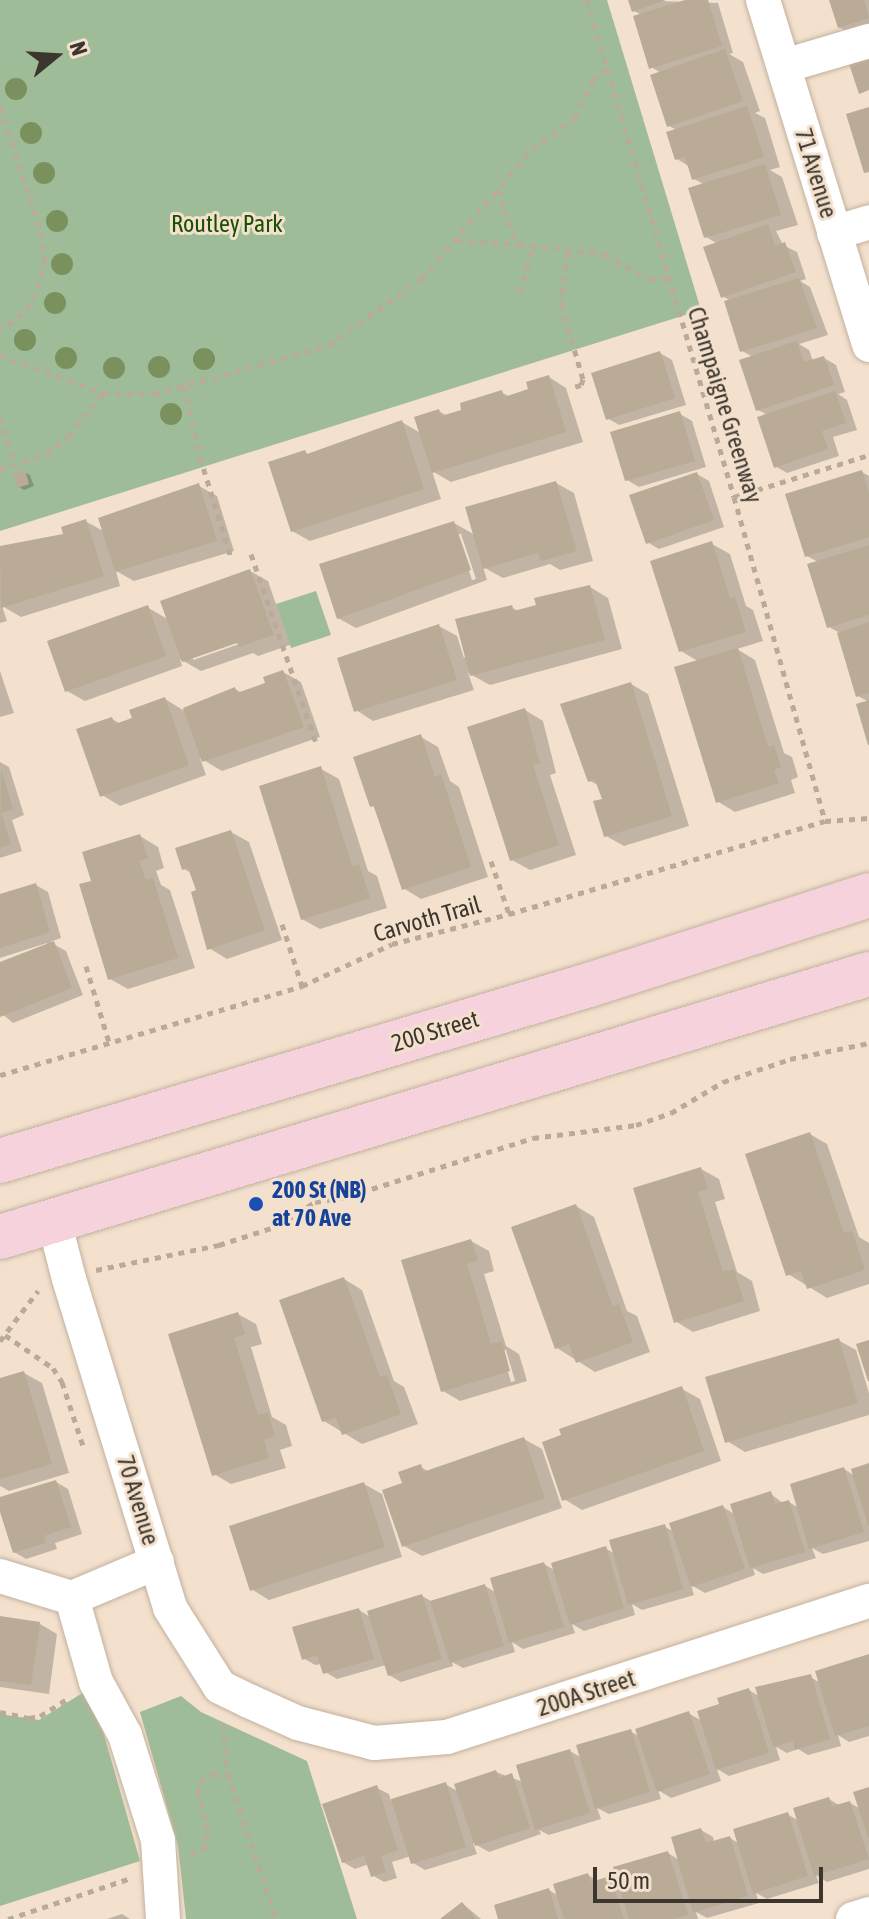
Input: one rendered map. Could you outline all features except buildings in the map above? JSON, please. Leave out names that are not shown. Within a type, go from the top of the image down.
[{"type":"main road","name":"200 Street","points":[[0,1161],[589,985],[869,895]]},
{"type":"main road","points":[[0,1237],[869,974]]},
{"type":"street","name":"71 Avenue","points":[[763,0],[869,345]]},
{"type":"street","points":[[784,66],[869,41]]},
{"type":"street","points":[[834,233],[869,222]]},
{"type":"street","name":"70 Avenue","points":[[54,1221],[170,1608],[220,1687],[298,1723]]},
{"type":"street","points":[[0,1576],[72,1598],[157,1562]]},
{"type":"street","points":[[72,1598],[96,1682],[125,1735],[158,1840],[163,1919]]},
{"type":"street","name":"200A Street","points":[[298,1723],[374,1743],[447,1737],[869,1601]]},
{"type":"street","points":[[853,1919],[869,1914]]},
{"type":"path","name":"Champaigne Greenway","points":[[587,0],[734,497],[825,821]]},
{"type":"path","points":[[0,355],[103,393],[154,394],[329,345],[422,278],[527,153],[576,117],[593,80],[607,68]]},
{"type":"path","points":[[0,107],[41,232],[45,259],[40,283],[30,304],[13,322],[0,329]]},
{"type":"path","points":[[498,189],[518,244]]},
{"type":"path","points":[[456,240],[605,254],[649,279],[668,278]]},
{"type":"path","points":[[520,292],[532,249]]},
{"type":"path","points":[[567,252],[561,304],[583,379],[581,385],[574,387]]},
{"type":"path","points":[[184,386],[200,457],[231,558]]},
{"type":"path","points":[[0,469],[47,454],[69,436],[103,393]]},
{"type":"path","points":[[0,417],[15,466]]},
{"type":"path","points":[[734,497],[869,455]]},
{"type":"path","points":[[251,554],[317,746]]},
{"type":"path","name":"Carvoth Trail","points":[[0,1075],[302,986],[392,944],[509,914],[825,821],[869,818]]},
{"type":"path","points":[[491,861],[509,914]]},
{"type":"path","points":[[282,924],[302,986]]},
{"type":"path","points":[[86,966],[109,1043]]},
{"type":"path","points":[[97,1269],[219,1245],[277,1226],[315,1202],[349,1196],[533,1138],[636,1125],[671,1113],[723,1082],[790,1059],[869,1043]]},
{"type":"path","points":[[0,1341],[40,1289]]},
{"type":"path","points":[[0,1712],[29,1718],[40,1716],[96,1682]]},
{"type":"green space","name":"Routley Park","points":[[0,0],[607,0],[701,310],[0,531]]},
{"type":"green space","points":[[316,591],[331,635],[291,648],[276,604]]},
{"type":"green space","points":[[84,1692],[101,1724],[140,1861],[0,1906],[0,1714],[39,1720]]},
{"type":"green space","points":[[181,1696],[201,1712],[307,1761],[357,1919],[186,1919],[178,1846],[140,1712]]},
{"type":"place","name":"200 St (NB) at 70 Ave","points":[[256,1204]]}]
